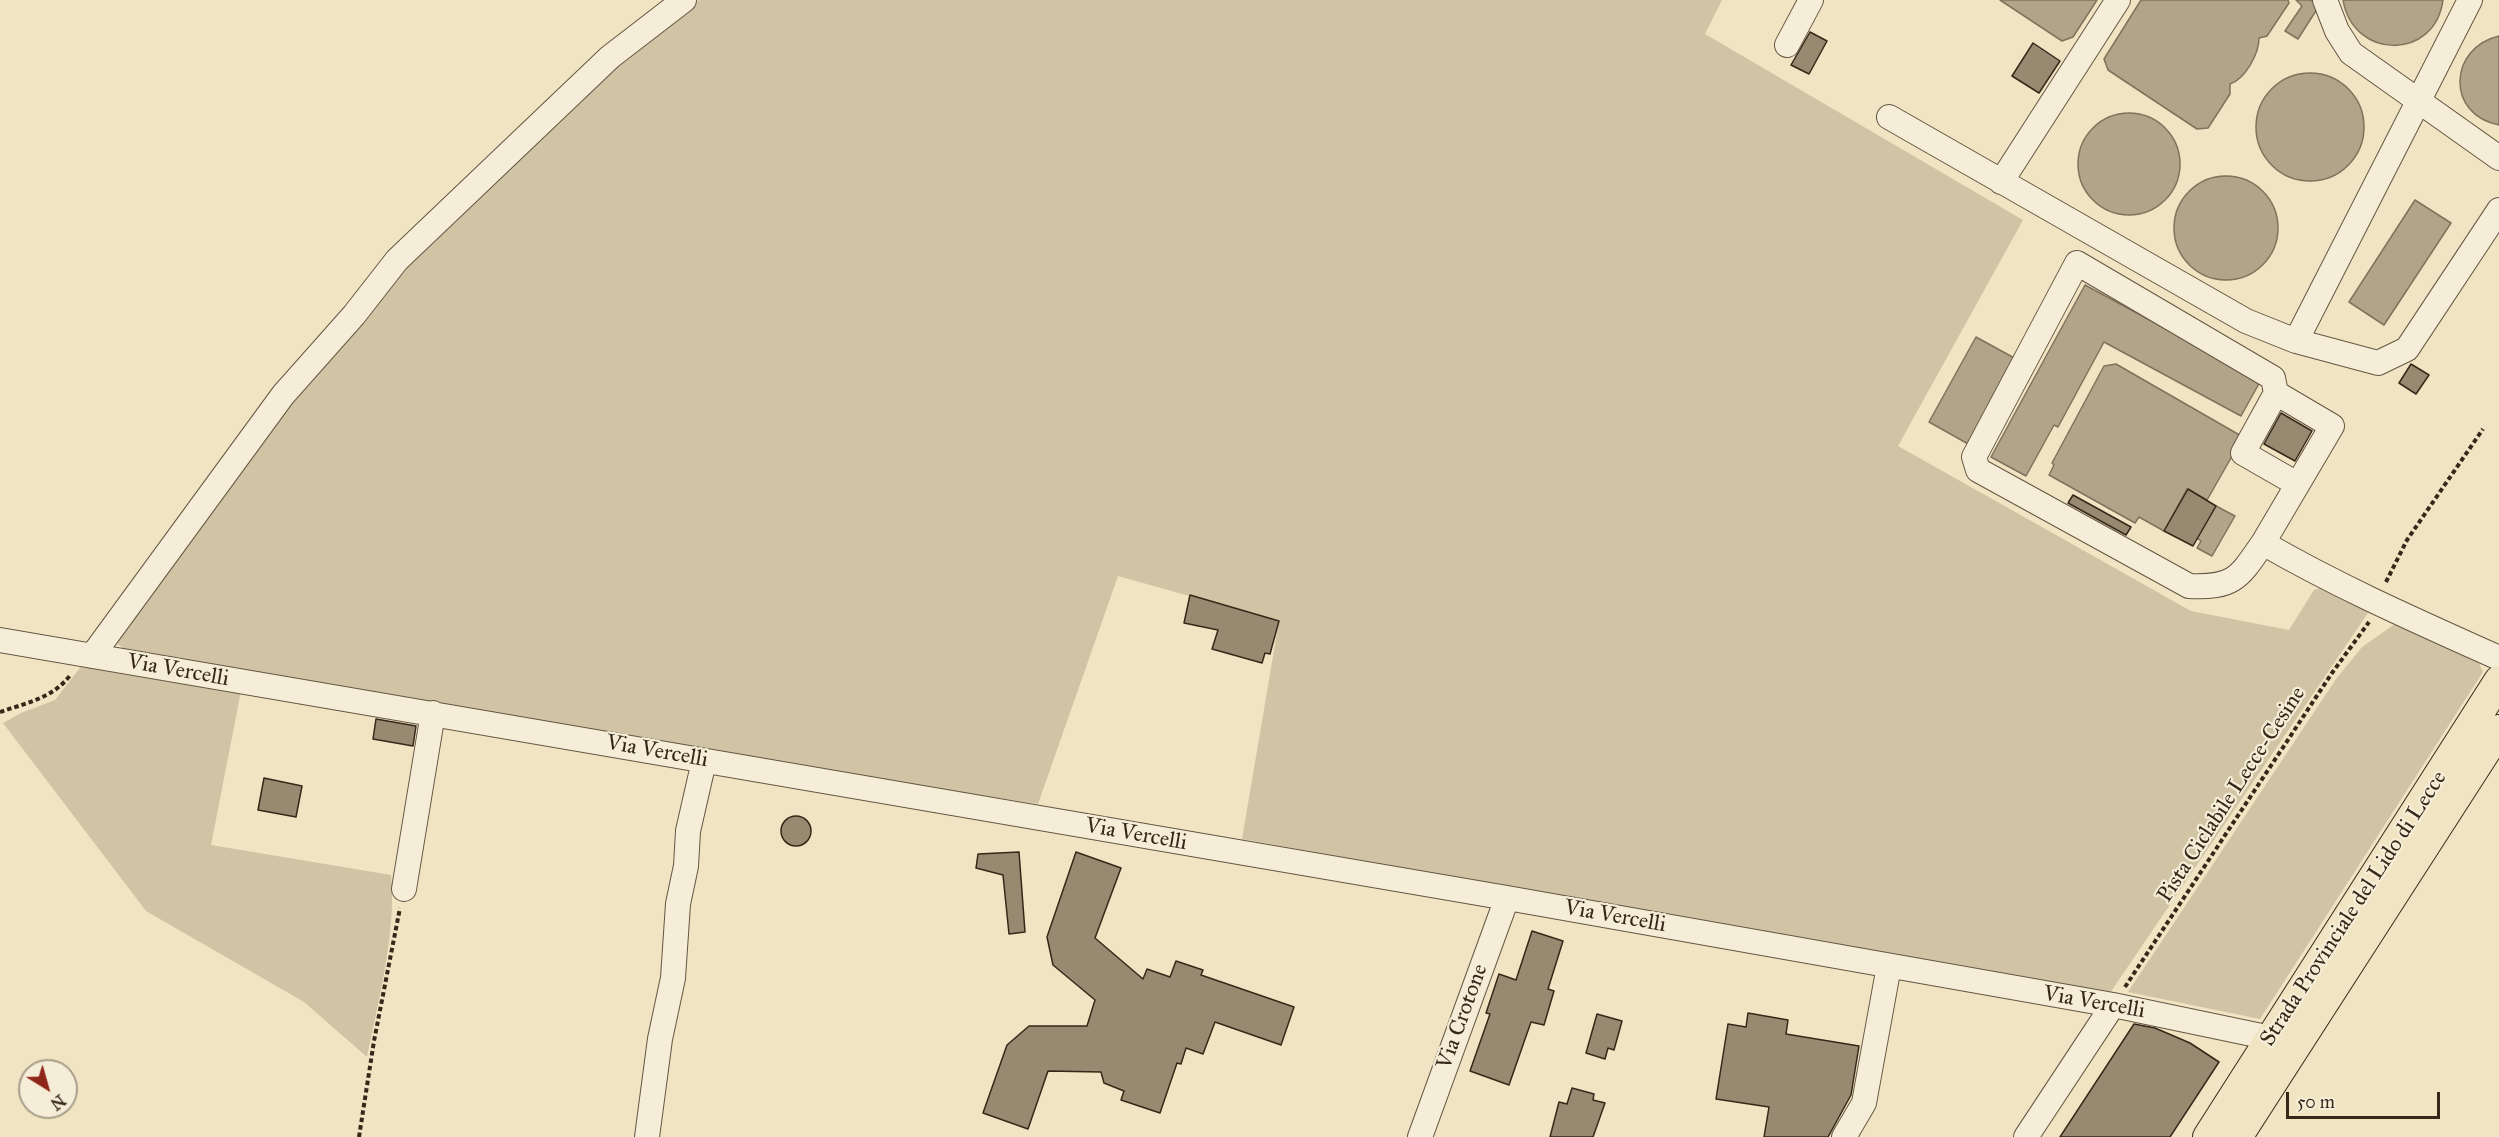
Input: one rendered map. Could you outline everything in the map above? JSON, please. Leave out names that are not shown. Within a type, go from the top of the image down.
[{"type":"main road","name":"Strada Provinciale del Lido di Lecce","points":[[2208,1137],[2499,681]]},
{"type":"main road","name":"Strada Provinciale del Lido di Lecce","points":[[2237,1137],[2499,730]]},
{"type":"street","points":[[86,655],[283,394],[354,315],[397,260],[602,64],[684,0]]},
{"type":"street","points":[[1787,45],[1811,0]]},
{"type":"street","points":[[2001,182],[2118,0]]},
{"type":"street","points":[[2325,0],[2337,31],[2351,53],[2499,158]]},
{"type":"street","points":[[2296,341],[2470,0]]},
{"type":"street","points":[[1889,117],[2246,321],[2296,341],[2378,363],[2407,349],[2499,210]]},
{"type":"street","points":[[2276,393],[2332,426],[2263,543],[2242,574],[2217,587],[2189,586],[1978,470],[1974,457],[2077,263],[2273,378],[2276,393],[2243,453],[2297,484]]},
{"type":"street","points":[[2263,543],[2307,569],[2499,658]]},
{"type":"street","name":"Via Vercelli","points":[[0,640],[1507,898],[2113,1005],[2271,1038]]},
{"type":"street","points":[[404,890],[433,713]]},
{"type":"street","points":[[647,1137],[660,1039],[673,978],[678,904],[686,866],[687,831],[704,761]]},
{"type":"street","name":"Via Crotone","points":[[1420,1137],[1507,898]]},
{"type":"street","points":[[1844,1137],[1864,1103],[1889,966]]},
{"type":"street","points":[[2026,1137],[2113,1005]]},
{"type":"path","name":"Pista Ciclabile Lecce-Cesine","points":[[2113,1005],[2379,604],[2384,586],[2408,540],[2483,429]]},
{"type":"path","points":[[0,712],[47,696],[62,687],[86,655]]},
{"type":"path","points":[[359,1137],[391,944],[404,890]]},
{"type":"shaded area","points":[[699,0],[1722,0],[1705,34],[2023,220],[1898,446],[2191,611],[2289,630],[2314,590],[2327,585],[2370,610],[2110,993],[1242,839],[1279,621],[1118,576],[1038,804],[884,781],[130,654],[118,644],[121,629],[288,400],[403,267],[581,99],[666,24]]},
{"type":"shaded area","points":[[2000,0],[2097,0],[2073,37],[2062,41]]},
{"type":"shaded area","points":[[2141,0],[2288,0],[2289,3],[2267,36],[2259,38],[2257,51],[2250,65],[2241,77],[2230,84],[2230,94],[2208,128],[2197,129],[2108,70],[2104,59]]},
{"type":"shaded area","points":[[2296,0],[2310,0],[2319,6],[2298,39],[2285,31],[2302,6]]},
{"type":"shaded area","points":[[2343,0],[2443,0],[2437,20],[2425,34],[2410,43],[2394,45],[2377,42],[2362,34],[2350,20]]},
{"type":"shaded area","points":[[2499,36],[2499,125],[2482,119],[2469,109],[2462,96],[2460,81],[2463,67],[2470,54],[2482,43]]},
{"type":"shaded area","points":[[2310,73],[2331,77],[2348,89],[2360,106],[2364,127],[2360,148],[2348,165],[2331,177],[2310,181],[2289,177],[2272,165],[2260,148],[2256,127],[2260,106],[2272,89],[2289,77]]},
{"type":"shaded area","points":[[2129,113],[2158,121],[2172,135],[2180,164],[2172,193],[2158,207],[2129,215],[2100,207],[2086,193],[2078,164],[2086,135],[2100,121]]},
{"type":"shaded area","points":[[2226,176],[2246,180],[2263,191],[2274,208],[2278,228],[2274,248],[2263,265],[2246,276],[2226,280],[2206,276],[2189,265],[2178,248],[2174,228],[2178,208],[2189,191],[2206,180]]},
{"type":"shaded area","points":[[2415,200],[2451,223],[2384,325],[2349,302]]},
{"type":"shaded area","points":[[2085,285],[2261,380],[2241,416],[2104,342],[2058,427],[2054,425],[2026,476],[1991,457]]},
{"type":"shaded area","points":[[1976,337],[2018,360],[1970,445],[1929,422]]},
{"type":"shaded area","points":[[2116,364],[2243,437],[2207,500],[2187,489],[2164,531],[2139,517],[2135,523],[2049,475],[2054,465],[2052,463],[2104,366]]},
{"type":"shaded area","points":[[2216,506],[2235,516],[2212,556],[2197,548],[2201,541],[2197,538]]},
{"type":"shaded area","points":[[2395,624],[2405,624],[2477,659],[2483,672],[2260,1019],[2128,992],[2336,679],[2362,647]]},
{"type":"shaded area","points":[[83,664],[241,691],[211,845],[391,875],[389,942],[367,1057],[304,1002],[146,911],[3,723],[21,713],[55,700]]},
{"type":"building","points":[[1810,32],[1827,41],[1809,74],[1791,65]]},
{"type":"building","points":[[2033,43],[2060,61],[2039,93],[2012,76]]},
{"type":"building","points":[[2411,364],[2429,375],[2416,394],[2399,383]]},
{"type":"building","points":[[2281,413],[2312,431],[2295,461],[2264,444]]},
{"type":"building","points":[[2188,489],[2216,506],[2193,546],[2164,531]]},
{"type":"building","points":[[2073,495],[2131,527],[2126,535],[2068,503]]},
{"type":"building","points":[[1190,595],[1279,621],[1270,654],[1265,653],[1262,663],[1212,649],[1218,630],[1184,623]]},
{"type":"building","points":[[376,719],[416,726],[413,746],[373,739]]},
{"type":"building","points":[[264,778],[302,786],[296,817],[258,810]]},
{"type":"building","points":[[796,816],[807,820],[811,831],[807,842],[796,846],[785,842],[781,831],[785,820]]},
{"type":"building","points":[[1019,852],[1025,932],[1009,934],[1003,875],[976,868],[978,854]]},
{"type":"building","points":[[1076,852],[1121,868],[1095,938],[1143,979],[1147,969],[1170,977],[1176,961],[1203,970],[1201,975],[1294,1007],[1281,1045],[1215,1022],[1203,1054],[1186,1048],[1181,1064],[1177,1063],[1160,1113],[1121,1100],[1124,1091],[1104,1083],[1101,1072],[1048,1071],[1028,1129],[983,1113],[1007,1045],[1029,1026],[1087,1026],[1095,1000],[1053,965],[1047,937]]},
{"type":"building","points":[[1532,931],[1563,941],[1548,989],[1554,991],[1544,1025],[1531,1022],[1509,1085],[1470,1071],[1490,1014],[1486,1013],[1499,974],[1516,980]]},
{"type":"building","points":[[1748,1013],[1788,1020],[1786,1034],[1859,1046],[1851,1095],[1828,1137],[1764,1137],[1769,1107],[1716,1099],[1728,1024],[1746,1027]]},
{"type":"building","points":[[1597,1014],[1622,1021],[1614,1050],[1608,1048],[1605,1059],[1586,1053]]},
{"type":"building","points":[[2134,1024],[2155,1028],[2190,1043],[2219,1062],[2170,1137],[2060,1137]]},
{"type":"building","points":[[1572,1088],[1594,1094],[1593,1100],[1605,1103],[1593,1137],[1550,1137],[1559,1102],[1567,1104]]}]
